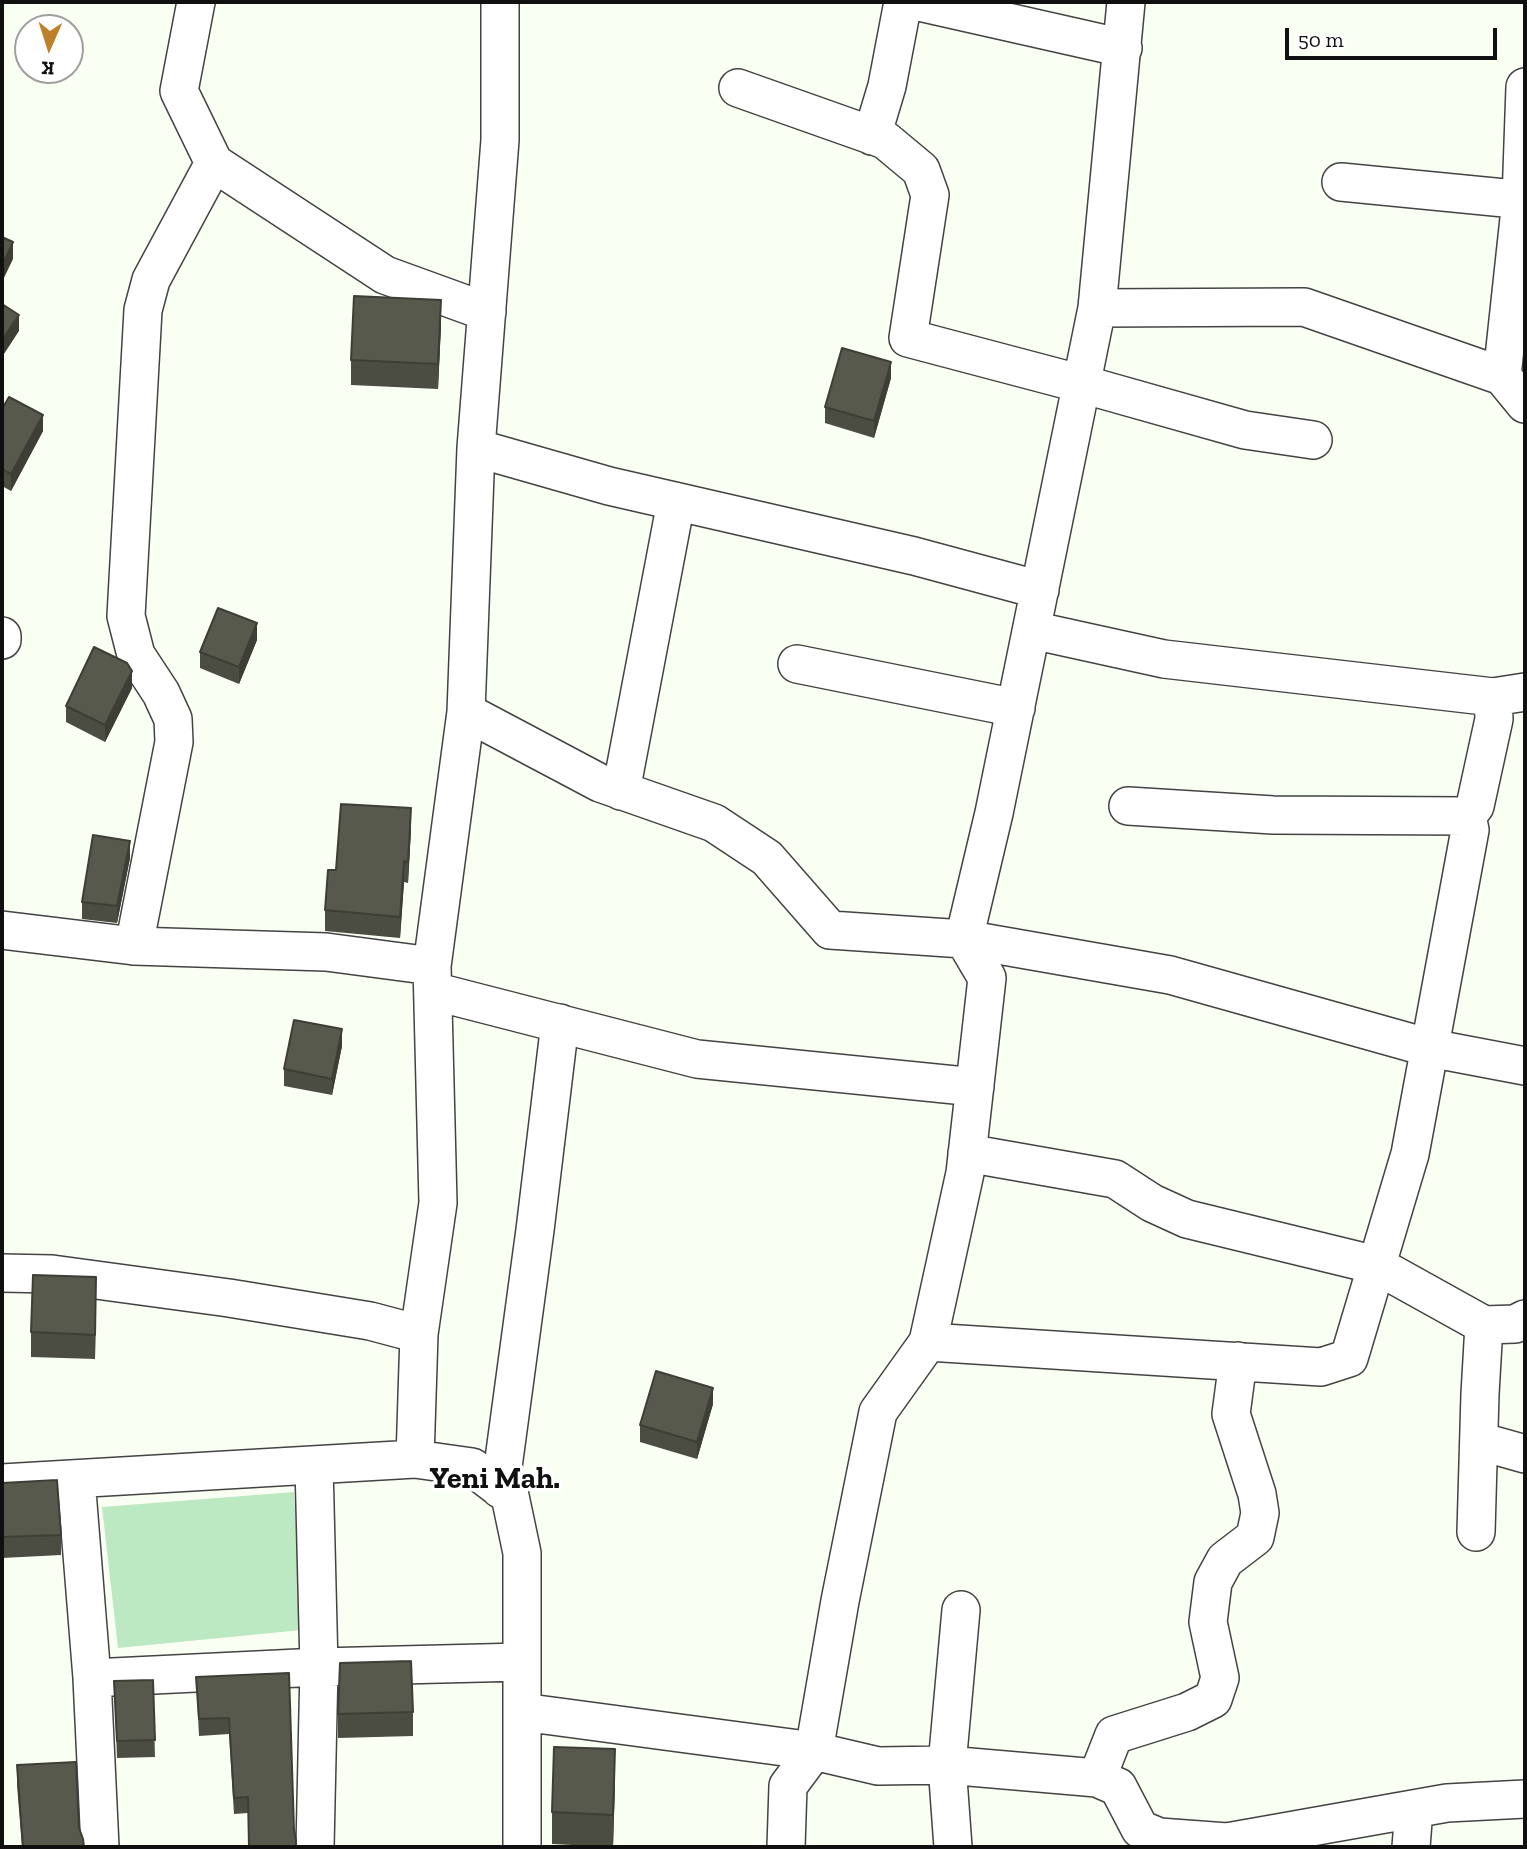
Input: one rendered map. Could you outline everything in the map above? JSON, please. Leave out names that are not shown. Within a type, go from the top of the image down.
[{"type":"street","points":[[196,2],[179,91],[214,163],[385,275],[486,312]]},
{"type":"street","points":[[415,1459],[419,1334],[438,1203],[432,978],[466,712],[476,448],[500,140],[500,2]]},
{"type":"street","points":[[872,136],[887,86],[903,2]]},
{"type":"street","points":[[919,2],[1123,48]]},
{"type":"street","points":[[786,1847],[788,1786],[814,1751],[840,1601],[878,1412],[928,1342],[965,1173],[987,978],[964,939],[994,814],[1097,308],[1126,2]]},
{"type":"street","points":[[1502,376],[1523,200],[1525,87]]},
{"type":"street","points":[[738,88],[885,140],[921,170],[930,195],[908,338],[1245,430],[1313,440]]},
{"type":"street","points":[[134,946],[174,742],[173,719],[161,693],[136,655],[126,616],[143,310],[151,280],[214,163]]},
{"type":"street","points":[[1341,182],[1523,200]]},
{"type":"street","points":[[1097,308],[1304,307],[1502,376],[1525,404]]},
{"type":"street","points":[[476,448],[609,486],[914,556],[1040,590]]},
{"type":"street","points":[[621,791],[676,502]]},
{"type":"street","points":[[1032,630],[1164,659],[1509,694],[1494,719],[1475,806],[1467,816]]},
{"type":"street","points":[[797,664],[1016,708]]},
{"type":"street","points":[[466,712],[600,783],[714,823],[767,858],[830,930],[964,939],[1170,975],[1430,1048],[1525,1066]]},
{"type":"street","points":[[1128,806],[1273,815],[1467,816]]},
{"type":"street","points":[[928,1342],[1321,1367],[1349,1358],[1410,1154],[1470,830],[1467,816]]},
{"type":"street","points":[[2,930],[134,946],[326,952],[432,978],[560,1023],[697,1059],[975,1087]]},
{"type":"street","points":[[500,1489],[560,1023]]},
{"type":"street","points":[[967,1153],[1115,1179],[1152,1203],[1187,1219],[1376,1265],[1484,1325],[1515,1324],[1525,1319]]},
{"type":"street","points":[[2,1273],[52,1274],[229,1298],[370,1321],[419,1334]]},
{"type":"street","points":[[1476,1532],[1484,1325]]},
{"type":"street","points":[[1097,1778],[1114,1735],[1188,1712],[1213,1699],[1220,1678],[1208,1622],[1213,1582],[1225,1560],[1255,1537],[1260,1513],[1257,1494],[1231,1414],[1238,1361]]},
{"type":"street","points":[[1479,1441],[1525,1454]]},
{"type":"street","points":[[2,1483],[415,1459],[472,1466],[510,1496],[522,1553],[522,1847]]},
{"type":"street","points":[[314,1465],[319,1667],[316,1847]]},
{"type":"street","points":[[76,1479],[92,1678],[100,1847]]},
{"type":"street","points":[[953,1847],[947,1765],[961,1610]]},
{"type":"street","points":[[92,1678],[319,1667],[522,1662]]},
{"type":"street","points":[[522,1712],[814,1751],[878,1766],[947,1765],[1097,1778],[1118,1787],[1140,1829],[1159,1837],[1227,1842],[1447,1803],[1525,1799]]},
{"type":"street","points":[[1411,1847],[1414,1809]]},
{"type":"green space","points":[[294,1492],[302,1630],[118,1648],[102,1507]]},
{"type":"building","points":[[2,237],[13,242],[2,266]]},
{"type":"building","points":[[354,296],[441,300],[438,364],[351,360]]},
{"type":"building","points":[[2,304],[19,315],[2,340]]},
{"type":"building","points":[[842,348],[891,362],[874,421],[825,407]]},
{"type":"building","points":[[9,397],[43,415],[11,474],[2,469],[2,409]]},
{"type":"building","points":[[218,608],[257,623],[239,667],[200,652]]},
{"type":"building","points":[[94,647],[127,663],[132,671],[105,725],[66,706]]},
{"type":"building","points":[[341,804],[411,808],[408,862],[404,861],[400,917],[325,910],[328,870],[336,870]]},
{"type":"building","points":[[93,835],[130,841],[117,906],[82,902]]},
{"type":"building","points":[[294,1020],[342,1029],[332,1079],[284,1069]]},
{"type":"building","points":[[33,1275],[96,1277],[95,1335],[31,1332]]},
{"type":"building","points":[[656,1371],[713,1388],[697,1442],[640,1425]]},
{"type":"building","points":[[57,1480],[61,1535],[2,1537],[2,1483]]},
{"type":"building","points":[[411,1661],[413,1712],[338,1714],[340,1663]]},
{"type":"building","points":[[289,1673],[296,1847],[249,1847],[248,1797],[234,1798],[229,1718],[199,1719],[196,1677]]},
{"type":"building","points":[[153,1680],[155,1740],[117,1741],[114,1681]]},
{"type":"building","points":[[554,1747],[615,1749],[613,1815],[552,1812]]},
{"type":"building","points":[[76,1762],[79,1828],[84,1847],[23,1847],[17,1765]]},
{"type":"district","name":"Yeni Mah.","points":[[495,1479]]}]
